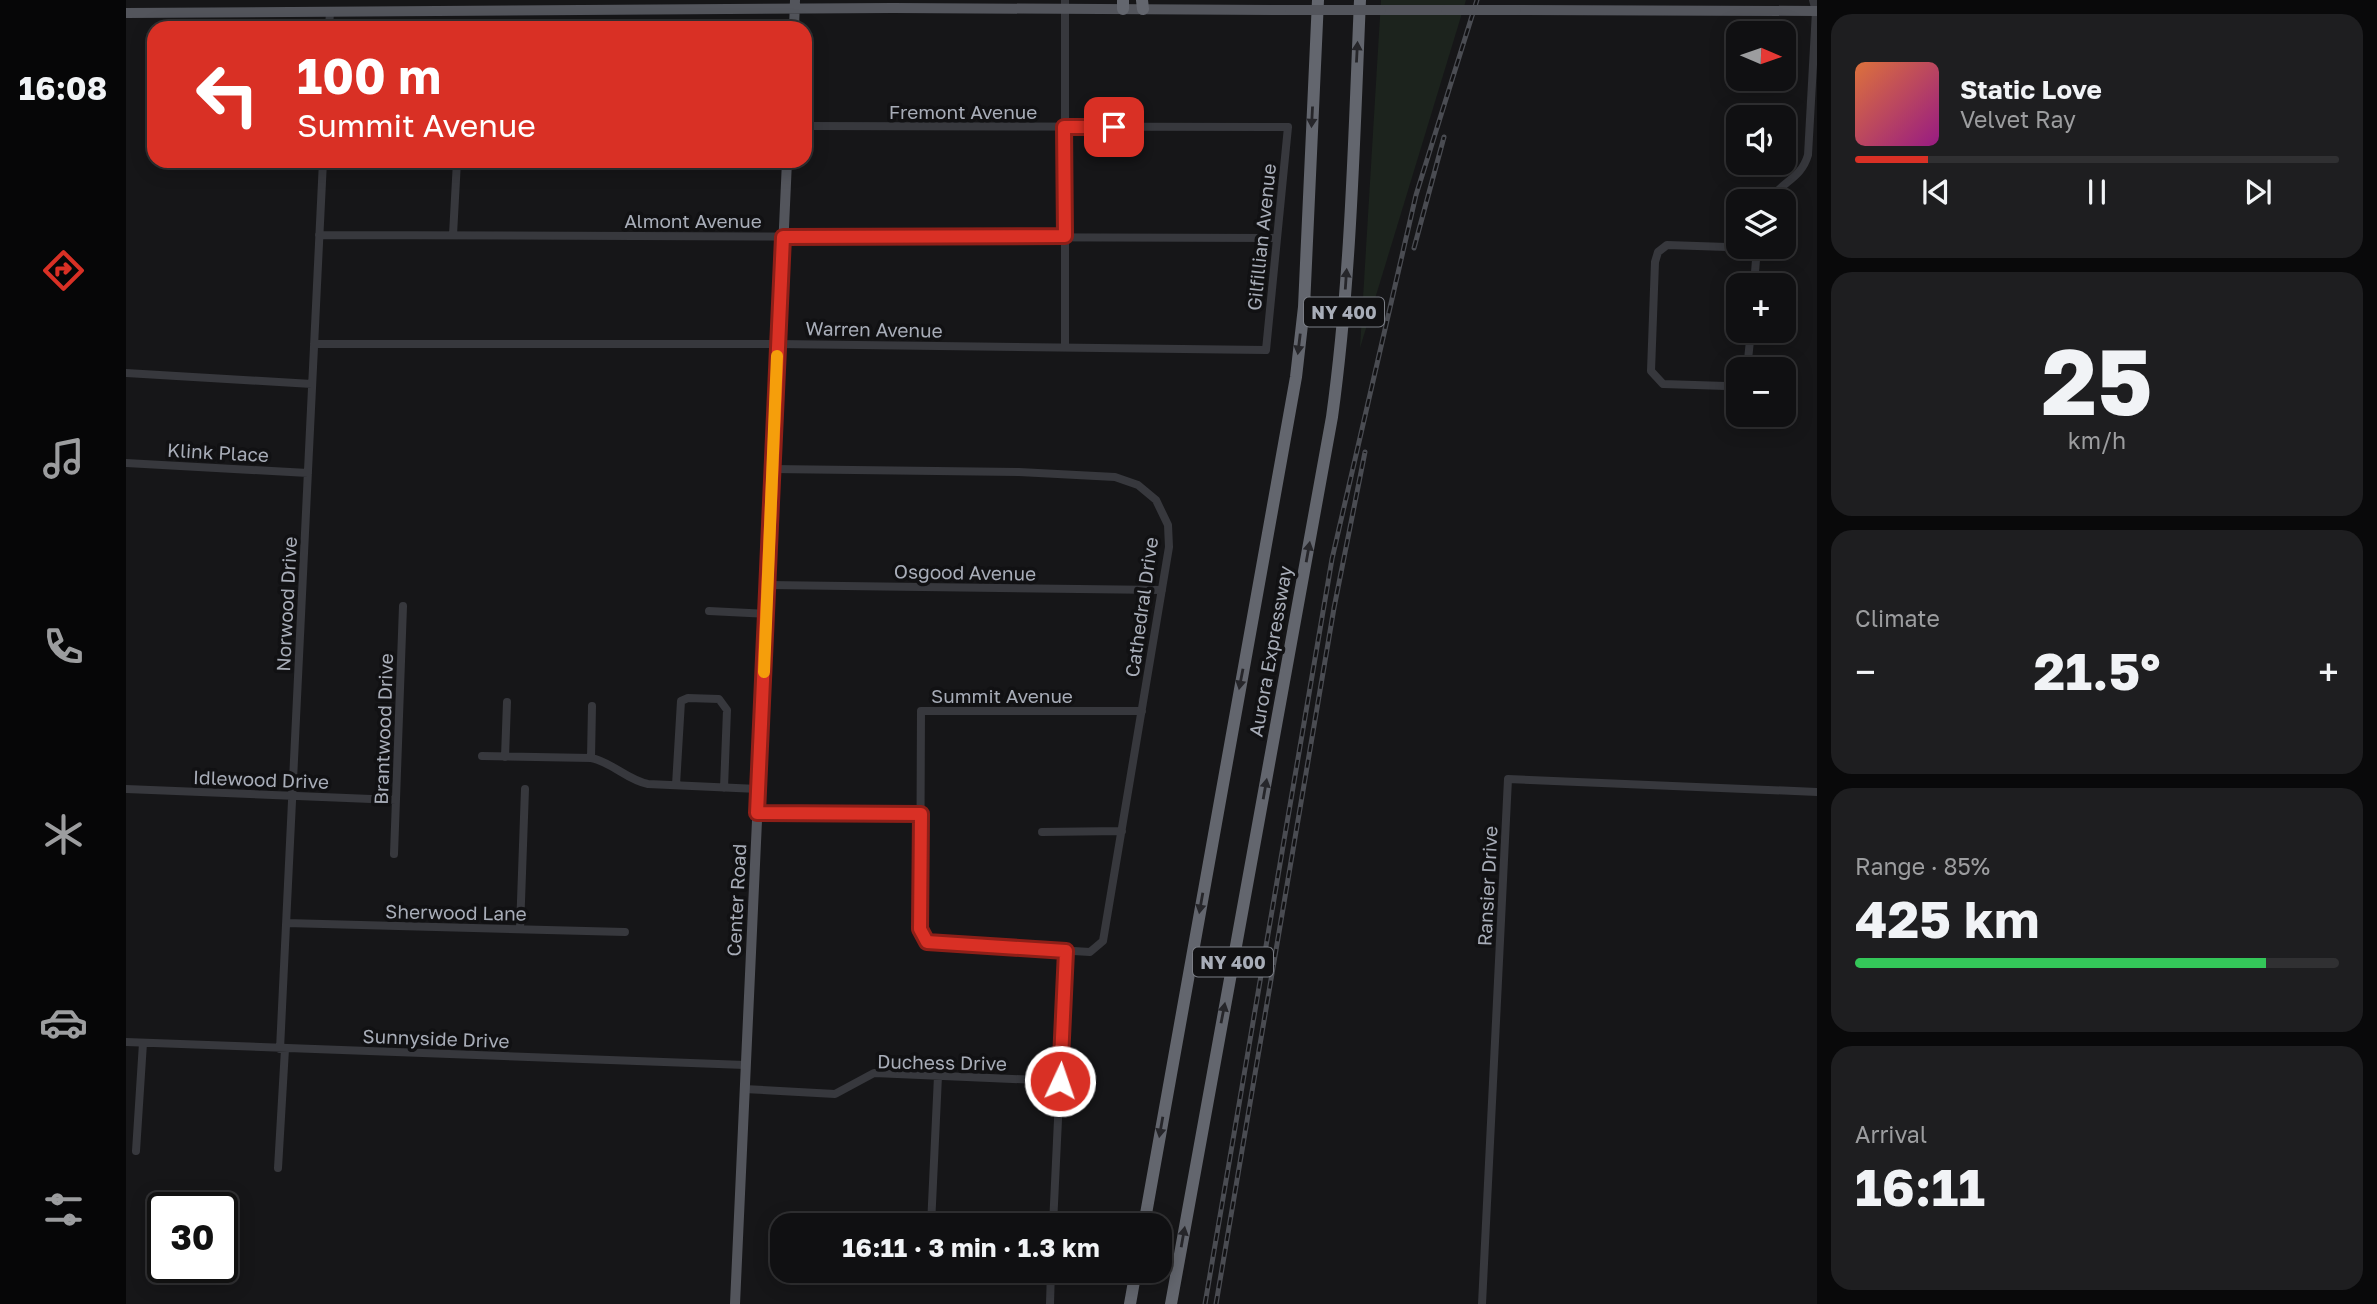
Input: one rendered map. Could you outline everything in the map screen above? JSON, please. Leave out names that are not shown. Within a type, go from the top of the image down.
[{"type":"highway","name":"Aurora Expressway","points":[[1146,1213],[1296,377],[1304,307],[1318,0]]},
{"type":"highway","name":"Aurora Expressway","points":[[1171,1304],[1332,416],[1341,347],[1349,241],[1360,0]]},
{"type":"highway","points":[[1130,1304],[1134,1283]]},
{"type":"main road","points":[[126,13],[296,5],[330,10],[795,5],[1142,5],[1290,10],[1815,7]]},
{"type":"main road","name":"Center Road","points":[[735,1304],[787,168]]},
{"type":"street","points":[[1065,5],[1065,347]]},
{"type":"street","points":[[1778,189],[1803,172],[1808,155],[1815,7]]},
{"type":"street","points":[[330,10],[330,21]]},
{"type":"street","name":"Fremont Avenue","points":[[812,125],[1288,127]]},
{"type":"street","name":"Gilfillian Avenue","points":[[1266,350],[1288,127]]},
{"type":"street","name":"Norwood Drive","points":[[278,1168],[286,923],[323,168]]},
{"type":"street","points":[[453,235],[457,168]]},
{"type":"street","name":"Almont Avenue","points":[[319,235],[1277,238]]},
{"type":"street","points":[[1726,246],[1667,245],[1658,252],[1655,262],[1651,371],[1655,379],[1663,384],[1726,386]]},
{"type":"street","name":"Warren Avenue","points":[[314,344],[778,344],[1266,350]]},
{"type":"street","points":[[126,373],[312,384]]},
{"type":"street","name":"Klink Place","points":[[126,463],[308,473]]},
{"type":"street","name":"Cathedral Drive","points":[[772,469],[1019,472],[1128,480],[1156,500],[1168,525],[1169,547],[1103,941],[1090,951],[1066,951]]},
{"type":"street","name":"Osgood Avenue","points":[[768,585],[1162,590]]},
{"type":"street","name":"Brantwood Drive","points":[[394,854],[403,606]]},
{"type":"street","points":[[709,611],[766,614]]},
{"type":"street","points":[[676,785],[678,708],[681,701],[688,698],[719,699],[727,710],[724,788]]},
{"type":"street","points":[[505,757],[507,702]]},
{"type":"street","points":[[591,758],[592,706]]},
{"type":"street","name":"Summit Avenue","points":[[1066,951],[927,942],[920,929],[921,711],[1142,711]]},
{"type":"street","points":[[482,756],[591,758],[601,760],[634,781],[758,789]]},
{"type":"street","name":"Ransier Drive","points":[[1482,1304],[1508,779],[1817,792]]},
{"type":"street","name":"Idlewood Drive","points":[[126,789],[396,800]]},
{"type":"street","points":[[520,929],[525,789]]},
{"type":"street","points":[[757,813],[921,814]]},
{"type":"street","points":[[1042,832],[1122,831]]},
{"type":"street","name":"Sherwood Lane","points":[[286,923],[625,932]]},
{"type":"street","points":[[1054,1213],[1066,951]]},
{"type":"street","name":"Sunnyside Drive","points":[[126,1042],[746,1065]]},
{"type":"street","points":[[136,1151],[143,1043]]},
{"type":"street","name":"Duchess Drive","points":[[744,1089],[835,1094],[874,1073],[1060,1081]]},
{"type":"street","points":[[932,1213],[938,1076]]},
{"type":"street","points":[[1050,1304],[1051,1283]]},
{"type":"shaded area","points":[[1381,0],[1466,0],[1360,348]]},
{"type":"railway","points":[[1205,1304],[1332,559],[1416,195],[1477,0]]},
{"type":"railway","points":[[1414,248],[1444,137]]},
{"type":"railway","points":[[1216,1304],[1334,608],[1365,452]]},
{"type":"slow traffic","points":[[764,672],[777,356]]},
{"type":"route","points":[[1060,1081],[1066,951],[927,942],[920,929],[921,814],[757,813],[783,237],[1065,236],[1064,127],[1114,127]]}]
